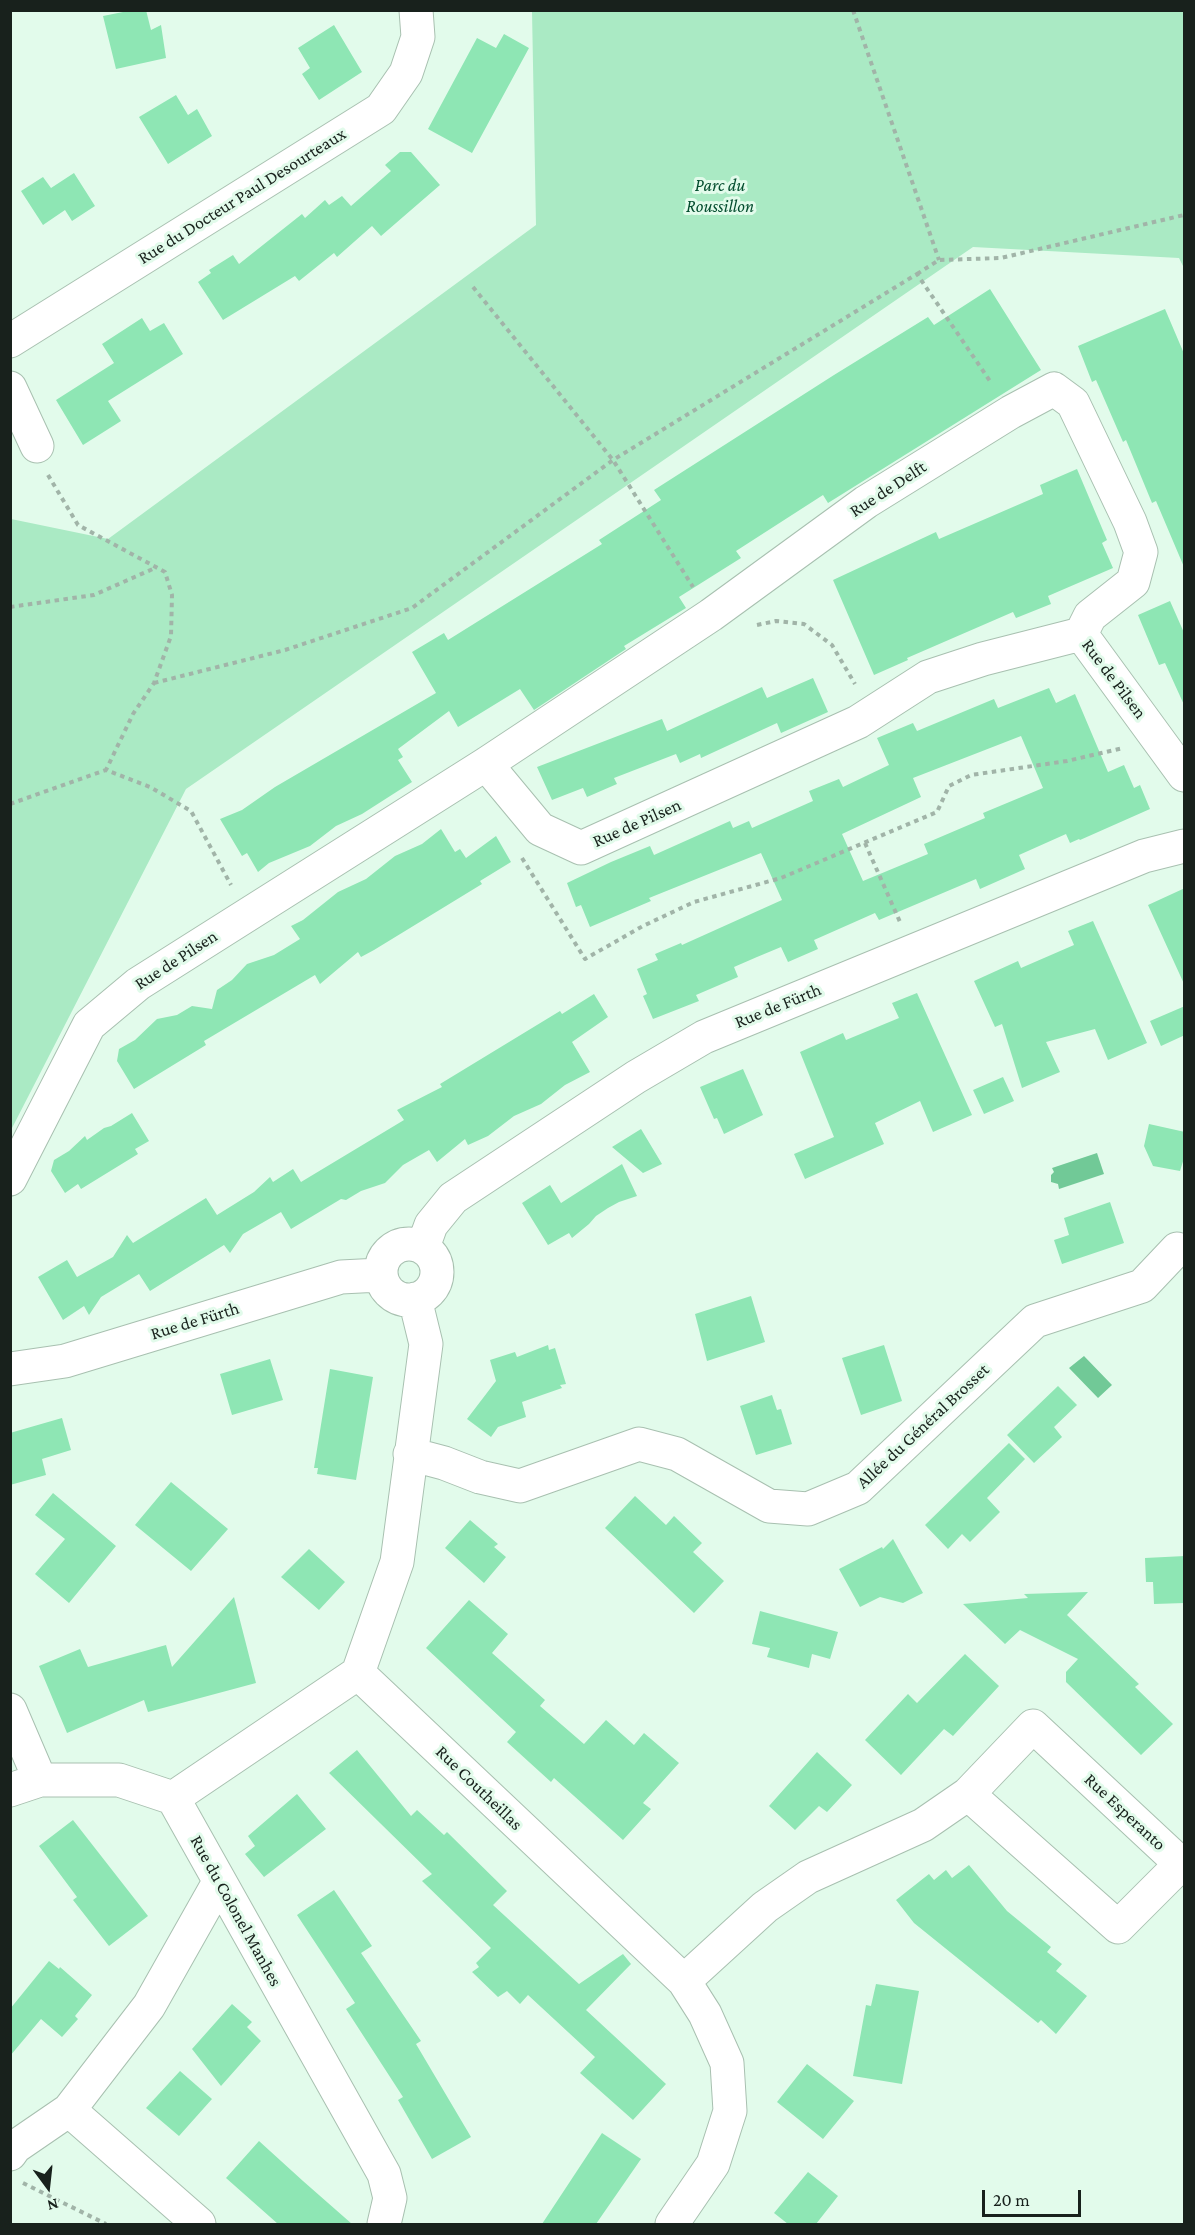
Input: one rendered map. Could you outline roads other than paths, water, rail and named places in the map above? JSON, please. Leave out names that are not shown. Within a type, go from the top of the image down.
[{"type":"street","name":"Rue du Docteur Paul Desourteaux","points":[[10,341],[381,109],[406,73],[418,37],[416,10]]},
{"type":"street","points":[[10,388],[37,446]]},
{"type":"street","name":"Rue de Delft","points":[[486,764],[711,615],[866,502],[1011,412],[1054,389],[1072,403],[1130,522],[1141,552],[1134,582],[1090,616],[1081,634]]},
{"type":"street","name":"Rue de Pilsen","points":[[10,1179],[89,1025],[138,984],[486,764],[540,829],[581,848],[858,722],[928,677],[983,659],[1081,634],[1185,775]]},
{"type":"street","name":"Rue de Fürth","points":[[423,1247],[431,1225],[453,1198],[636,1077],[704,1037],[1144,856],[1185,846]]},
{"type":"street","points":[[408,1243],[423,1247],[433,1256],[437,1269],[435,1283],[427,1293],[415,1299],[403,1299],[392,1295],[384,1286],[380,1275],[383,1259],[393,1247],[408,1243]]},
{"type":"street","name":"Allée du Général Brosset","points":[[410,1454],[444,1463],[480,1477],[520,1486],[639,1444],[677,1454],[769,1506],[808,1509],[858,1488],[1035,1321],[1142,1286],[1177,1249]]},
{"type":"street","name":"Rue de Fürth","points":[[10,1369],[64,1361],[341,1277],[380,1275]]},
{"type":"street","points":[[10,1710],[25,1785],[119,1780],[172,1798],[358,1673],[397,1562],[426,1344],[415,1299]]},
{"type":"street","name":"Rue Coutheillas","points":[[358,1673],[684,1981],[705,2014],[727,2063],[730,2111],[713,2164],[672,2224]]},
{"type":"street","name":"Rue Esperanto","points":[[684,1981],[765,1907],[808,1876],[923,1825],[968,1794],[1032,1726],[1180,1864],[1118,1927],[968,1794]]},
{"type":"street","name":"Rue du Colonel Manhes","points":[[172,1798],[384,2174],[390,2198],[384,2224]]},
{"type":"street","points":[[16,2168],[15,2147],[69,2110],[149,2006],[219,1882]]},
{"type":"street","points":[[69,2110],[199,2224]]},
{"type":"park label","name":"Parc du Roussillon","points":[[720,195]]}]
